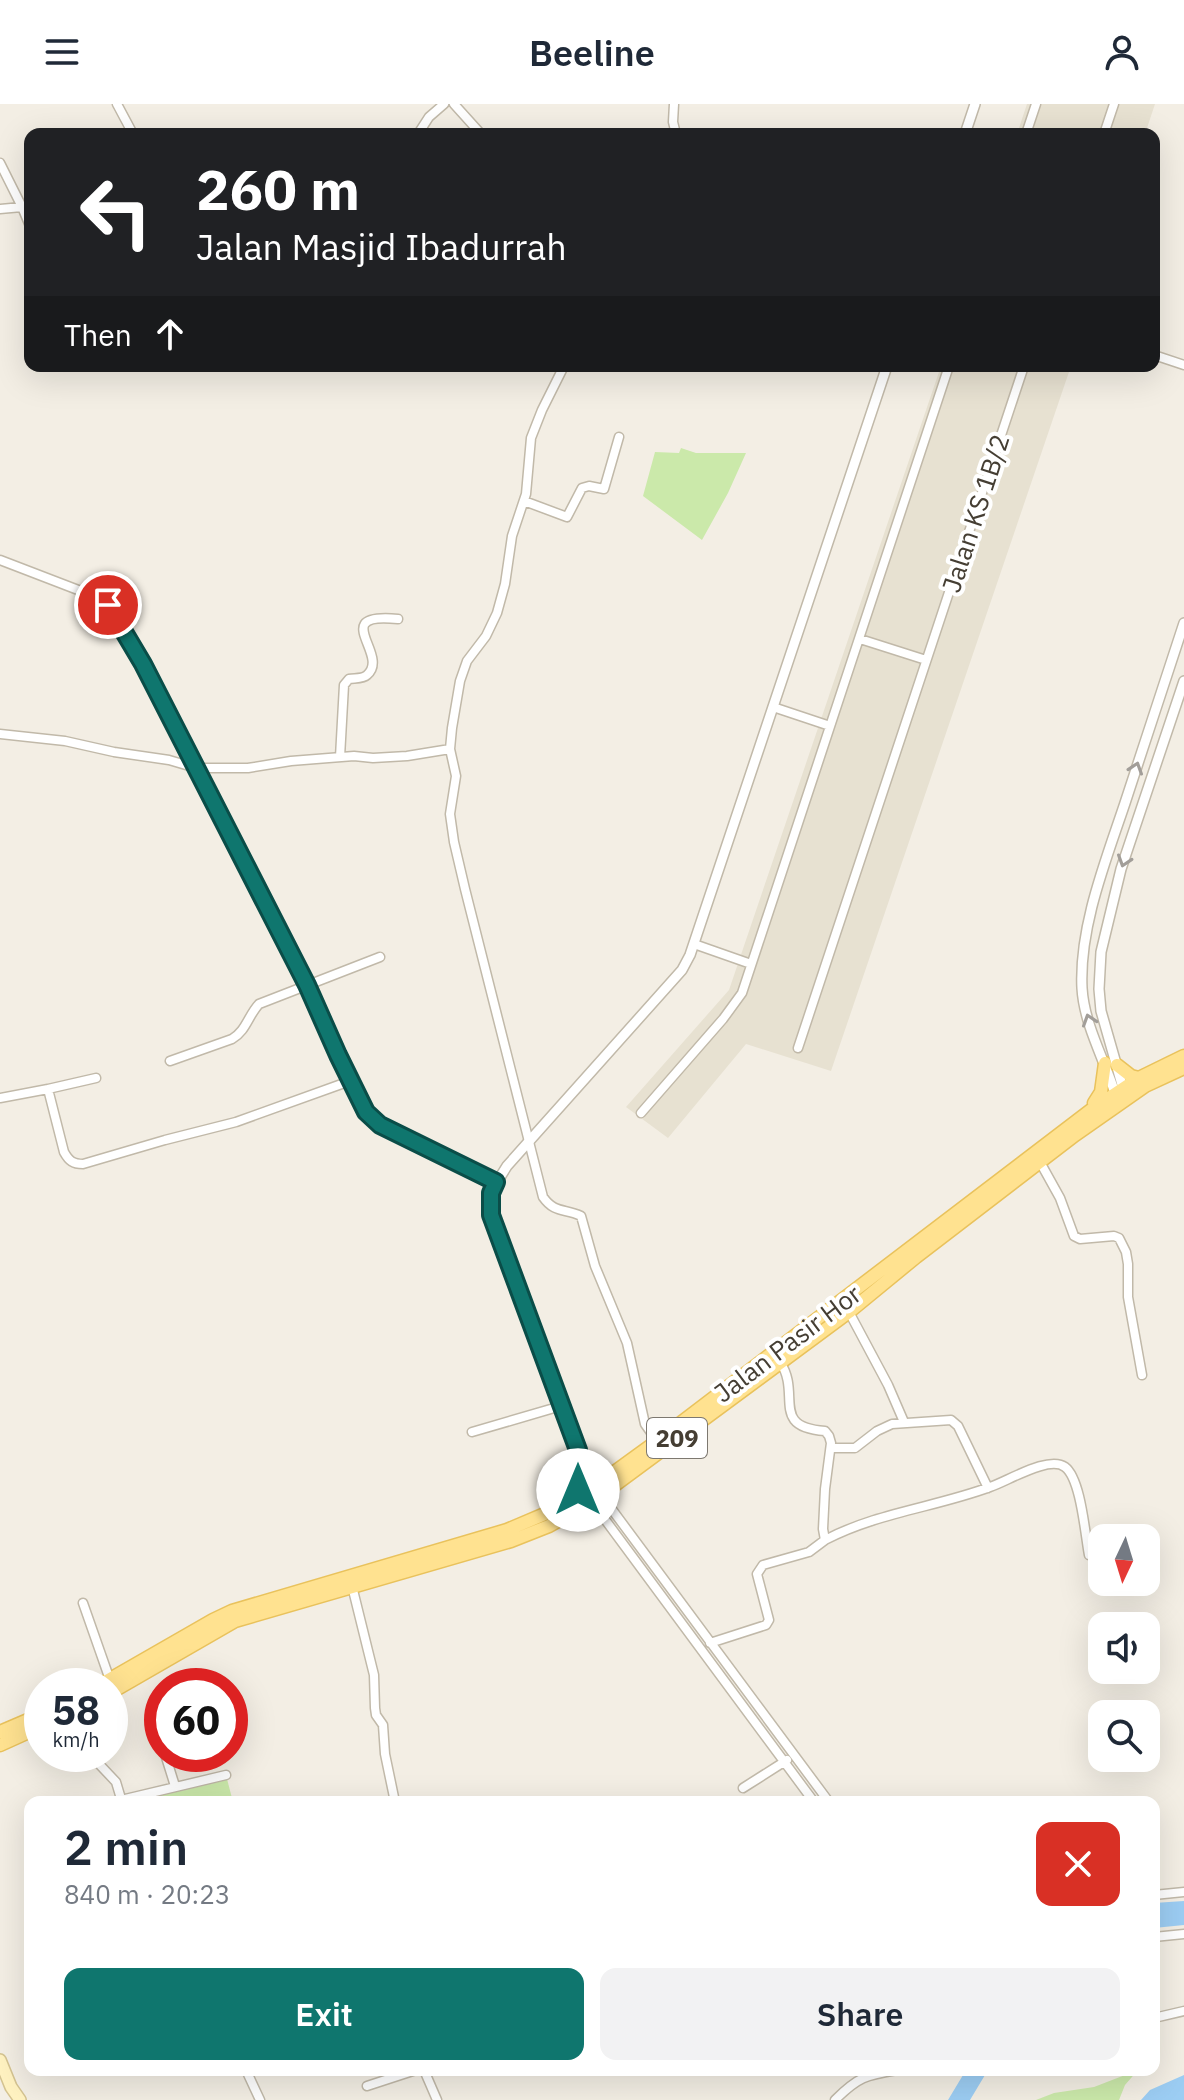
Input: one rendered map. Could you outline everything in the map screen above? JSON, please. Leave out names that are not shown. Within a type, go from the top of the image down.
[{"type":"main road","name":"Jalan Pasir Hor","points":[[128,1672],[232,1611],[507,1530],[573,1502],[1091,1110],[1139,1078],[1184,1056]]},
{"type":"main road","points":[[1091,1110],[1111,1064],[1139,1078]]},
{"type":"main road","name":"Jalan Pasir Hor","points":[[128,1675],[235,1621],[511,1541],[549,1526],[597,1499],[849,1312],[1112,1108],[1145,1086],[1184,1068]]},
{"type":"main road","points":[[578,1450],[592,1473],[611,1476]]},
{"type":"main road","points":[[573,1502],[581,1474],[578,1450]]},
{"type":"main road","points":[[0,1732],[24,1722]]},
{"type":"main road","points":[[0,1745],[24,1734]]},
{"type":"main road","points":[[0,2060],[20,2100]]},
{"type":"street","points":[[117,104],[130,128]]},
{"type":"street","points":[[422,128],[444,104]]},
{"type":"street","points":[[454,104],[476,128]]},
{"type":"street","points":[[674,104],[674,128]]},
{"type":"street","points":[[967,128],[975,104]]},
{"type":"street","points":[[1028,128],[1036,104]]},
{"type":"street","points":[[1106,128],[1114,104]]},
{"type":"street","points":[[0,163],[24,212]]},
{"type":"street","points":[[0,209],[22,207]]},
{"type":"street","points":[[1160,357],[1184,365]]},
{"type":"street","points":[[561,372],[531,438],[524,501],[512,536],[497,613],[486,636],[467,661],[460,681],[450,749],[456,776],[450,814],[454,842],[543,1197],[549,1206],[581,1216],[595,1266],[627,1343],[641,1412],[657,1441]]},
{"type":"street","points":[[578,1450],[494,1227],[491,1193],[507,1166],[530,1139],[682,970],[694,944],[885,372]]},
{"type":"street","points":[[641,1113],[742,993],[947,372]]},
{"type":"street","name":"Jalan KS 1B/2","points":[[798,1048],[1022,372]]},
{"type":"street","points":[[524,501],[567,517],[582,488],[604,489],[619,437]]},
{"type":"street","points":[[0,560],[99,598],[108,605],[143,664],[307,985],[366,1112],[372,1119],[496,1182]]},
{"type":"street","points":[[340,757],[344,685],[349,679],[369,674],[372,667],[364,623],[380,617],[398,619]]},
{"type":"street","points":[[1111,1064],[1085,1007],[1082,989],[1084,948],[1105,864],[1184,623]]},
{"type":"street","points":[[860,639],[926,660]]},
{"type":"street","points":[[1119,1090],[1101,1011],[1101,952],[1121,869],[1184,681]]},
{"type":"street","points":[[773,707],[830,726]]},
{"type":"street","points":[[0,734],[65,741],[196,768],[248,768],[340,757],[407,756],[450,749]]},
{"type":"street","points":[[1146,739],[1163,745]]},
{"type":"street","points":[[694,944],[751,964]]},
{"type":"street","points":[[170,1061],[240,1034],[251,1012],[259,1004],[380,957]]},
{"type":"street","points":[[0,1098],[96,1078]]},
{"type":"street","points":[[48,1089],[64,1152],[75,1164],[83,1164],[236,1122],[350,1081]]},
{"type":"street","points":[[1040,1162],[1060,1198],[1074,1236],[1080,1239],[1114,1236],[1125,1246],[1128,1297],[1142,1375]]},
{"type":"street","points":[[849,1312],[904,1422]]},
{"type":"street","points":[[780,1362],[786,1372],[795,1422],[801,1428],[825,1431],[829,1436],[831,1448],[825,1489],[825,1540]]},
{"type":"street","points":[[472,1432],[561,1406]]},
{"type":"street","points":[[831,1448],[855,1448],[892,1424],[946,1419],[958,1426],[988,1488]]},
{"type":"street","points":[[710,1643],[766,1625],[769,1620],[757,1574],[763,1565],[809,1552],[825,1540],[853,1527],[988,1488],[1052,1462],[1064,1466],[1073,1476],[1088,1550]]},
{"type":"street","points":[[597,1499],[824,1796]]},
{"type":"street","points":[[597,1499],[810,1796]]},
{"type":"street","points":[[352,1586],[374,1675],[376,1715],[383,1725],[394,1796]]},
{"type":"street","points":[[83,1603],[101,1668]]},
{"type":"street","points":[[743,1788],[794,1756]]},
{"type":"street","points":[[107,1772],[116,1782],[120,1796]]},
{"type":"street","points":[[171,1772],[175,1786]]},
{"type":"street","points":[[139,1796],[226,1775]]},
{"type":"street","points":[[1160,1894],[1184,1892]]},
{"type":"street","points":[[1160,1936],[1184,1934]]},
{"type":"street","points":[[1160,2017],[1184,2011]]},
{"type":"street","points":[[249,2076],[260,2100]]},
{"type":"street","points":[[367,2086],[398,2076]]},
{"type":"street","points":[[427,2076],[437,2100]]},
{"type":"street","points":[[835,2100],[847,2088],[869,2076]]},
{"type":"shaded area","points":[[1027,104],[1155,104],[1147,128],[1019,128]]},
{"type":"shaded area","points":[[939,372],[1069,372],[831,1071],[746,1044],[668,1138],[626,1107],[729,990]]},
{"type":"green space","points":[[681,448],[696,453],[746,453],[702,540],[643,496],[655,452],[679,453]]},
{"type":"green space","points":[[227,1779],[231,1796],[151,1796]]},
{"type":"green space","points":[[1122,2076],[1133,2076],[1119,2100],[1036,2100],[1054,2093],[1094,2087]]},
{"type":"water","points":[[1184,1901],[1184,1925],[1160,1927],[1160,1903]]},
{"type":"water","points":[[1184,2075],[1184,2100],[1141,2100],[1150,2090]]},
{"type":"water","points":[[962,2076],[984,2076],[970,2100],[948,2100]]},
{"type":"route","points":[[108,605],[143,664],[307,985],[366,1112],[380,1125],[496,1182],[490,1205],[494,1227],[578,1450],[581,1474],[578,1490]]}]
